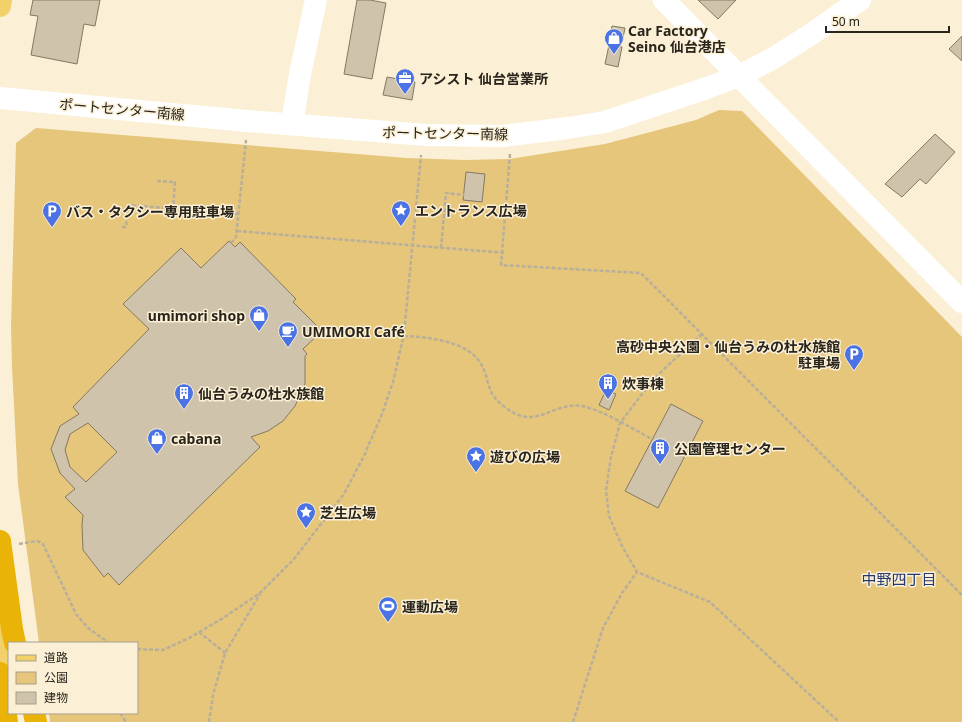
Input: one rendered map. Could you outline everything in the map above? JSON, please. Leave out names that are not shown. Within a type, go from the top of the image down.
[{"type":"highway","points":[[9,543],[12,629],[15,642]]},
{"type":"highway","points":[[0,674],[7,722]]},
{"type":"main road","points":[[0,6],[1,0]]},
{"type":"main road","points":[[0,587],[8,655]]},
{"type":"street","points":[[300,74],[305,0]]},
{"type":"street","points":[[292,124],[300,74],[316,0]]},
{"type":"street","points":[[664,0],[962,302]]},
{"type":"street","name":"ポートセンター南線","points":[[0,98],[426,135],[503,136],[605,122],[739,76],[772,59],[804,39],[860,0]]},
{"type":"path","points":[[231,243],[236,237],[237,231],[246,140]]},
{"type":"path","points":[[510,154],[501,265],[641,273],[962,595]]},
{"type":"path","points":[[138,649],[163,650],[223,618],[260,593],[294,559],[344,494],[364,456],[382,414],[393,382],[404,336],[421,155]]},
{"type":"path","points":[[157,181],[176,182],[173,208]]},
{"type":"path","points":[[441,248],[446,193],[464,195]]},
{"type":"path","points":[[122,227],[126,227],[128,205],[238,214]]},
{"type":"path","points":[[237,231],[506,253]]},
{"type":"path","points":[[702,334],[648,386],[620,423],[611,457],[606,490],[609,516],[622,546],[637,572],[710,602],[839,722]]},
{"type":"path","points":[[404,336],[416,336],[447,342],[467,350],[477,357],[482,364],[490,389],[495,397],[517,415],[539,417],[558,408],[580,406],[610,417],[652,439]]},
{"type":"path","points":[[9,543],[37,541],[42,544],[76,614],[88,628],[108,642]]},
{"type":"path","points":[[572,722],[603,628],[622,593],[637,572]]},
{"type":"path","points":[[209,722],[213,695],[225,653],[260,593]]},
{"type":"path","points":[[198,632],[225,653]]},
{"type":"green space","points":[[719,110],[742,111],[962,337],[962,722],[50,722],[49,714],[138,714],[138,642],[39,642],[18,484],[12,367],[11,327],[16,143],[36,128],[407,158],[465,160],[509,159],[605,144],[696,120]]},
{"type":"building","points":[[33,0],[100,0],[95,26],[84,24],[77,64],[31,55],[38,16],[30,15]]},
{"type":"building","points":[[357,0],[370,0],[386,3],[372,79],[344,74]]},
{"type":"building","points":[[698,0],[736,0],[718,19]]},
{"type":"building","points":[[612,26],[625,28],[622,43],[609,41]]},
{"type":"building","points":[[962,36],[962,61],[949,49]]},
{"type":"building","points":[[609,45],[622,47],[618,67],[605,64]]},
{"type":"building","points":[[387,77],[415,82],[412,100],[383,95]]},
{"type":"building","points":[[935,134],[955,152],[926,184],[920,179],[902,197],[885,184]]},
{"type":"building","points":[[466,172],[485,174],[482,202],[463,200]]},
{"type":"building","name":"仙台うみの杜水族館","points":[[229,241],[235,247],[240,242],[296,299],[293,302],[322,331],[303,349],[307,354],[305,356],[305,384],[295,406],[283,421],[268,431],[251,437],[260,447],[119,585],[108,573],[104,577],[83,550],[83,515],[65,497],[75,489],[60,473],[51,449],[60,426],[79,414],[73,407],[149,329],[123,304],[181,248],[201,268]],"holes":[[[88,423],[117,452],[86,482],[70,467],[65,450],[70,434]]]},
{"type":"building","name":"炊事棟","points":[[606,390],[616,394],[609,410],[599,405]]},
{"type":"building","name":"公園管理センター","points":[[671,404],[703,421],[658,508],[625,491]]},
{"type":"place","name":"Car Factory Seino 仙台港店","points":[[614,55]]},
{"type":"place","name":"アシスト 仙台営業所","points":[[405,95]]},
{"type":"place","name":"エントランス広場","points":[[401,227]]},
{"type":"place","name":"バス・タクシー専用駐車場","points":[[52,228]]},
{"type":"place","name":"umimori shop","points":[[259,332]]},
{"type":"place","name":"UMIMORI Café","points":[[288,348]]},
{"type":"place","name":"高砂中央公園・仙台うみの杜水族館 駐車場","points":[[854,371]]},
{"type":"place","name":"炊事棟","points":[[608,400]]},
{"type":"place","name":"仙台うみの杜水族館","points":[[184,410]]},
{"type":"place","name":"cabana","points":[[157,455]]},
{"type":"place","name":"公園管理センター","points":[[660,465]]},
{"type":"place","name":"遊びの広場","points":[[476,473]]},
{"type":"place","name":"芝生広場","points":[[306,529]]},
{"type":"place","name":"運動広場","points":[[388,623]]},
{"type":"district","name":"中野四丁目","points":[[899,579]]}]
